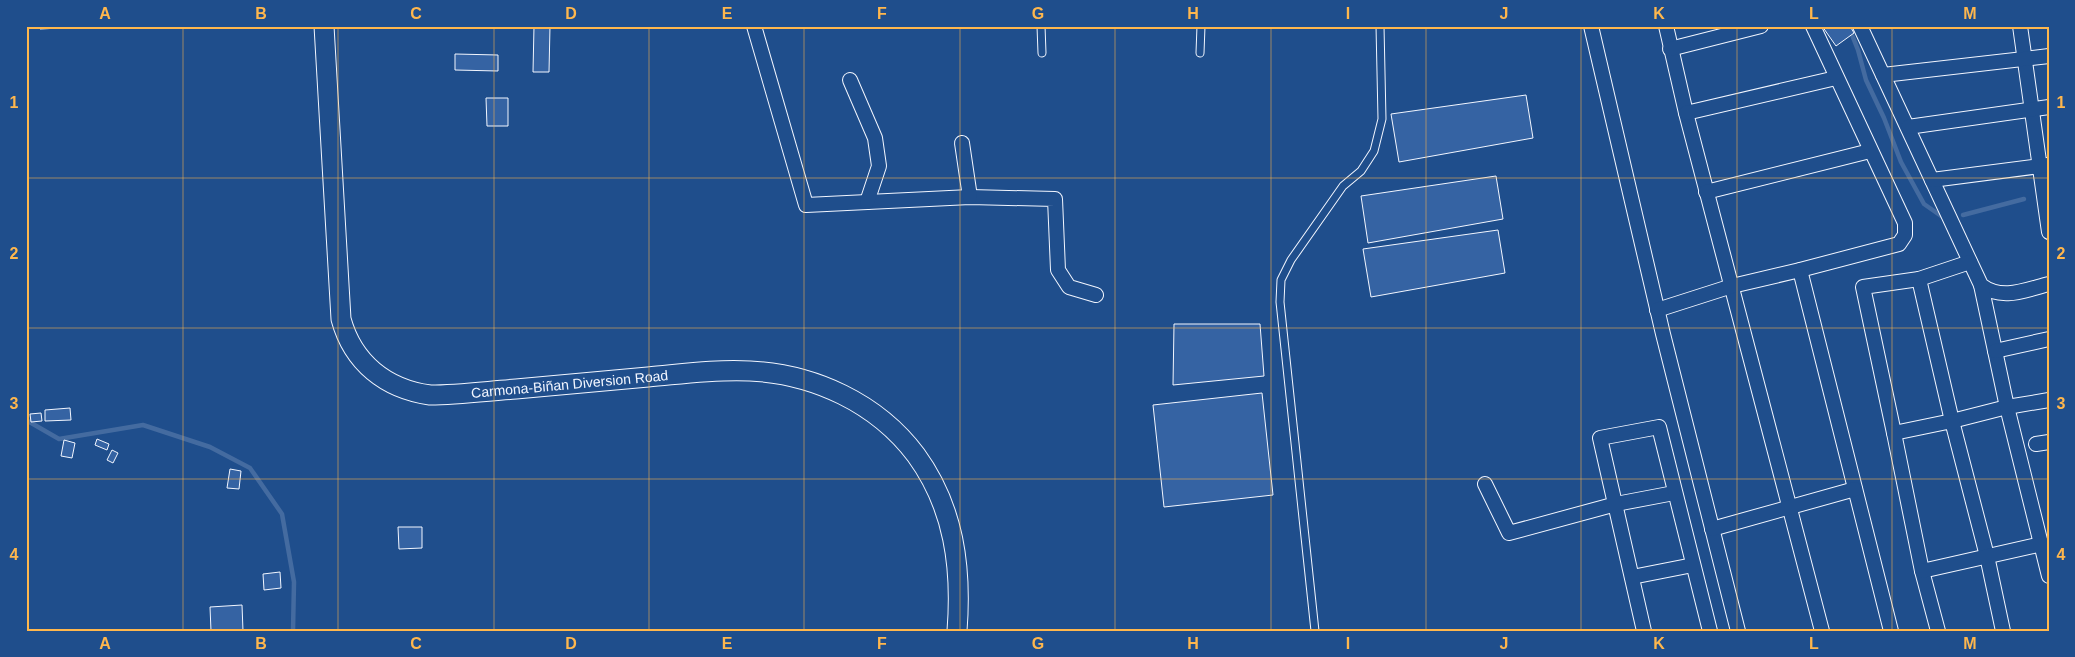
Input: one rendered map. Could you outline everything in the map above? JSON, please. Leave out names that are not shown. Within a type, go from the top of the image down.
[{"type":"main road","name":"Carmona-Biñan Diversion Road","points":[[324,26],[341,319],[354,349],[376,375],[398,387],[430,395],[723,371],[773,372],[798,377],[849,397],[885,422],[911,449],[942,499],[953,536],[959,582],[957,631]]},
{"type":"street","points":[[754,26],[806,205],[970,197],[1055,199],[1058,270],[1069,287],[1096,295]]},
{"type":"street","points":[[1591,26],[1657,310],[1738,631]]},
{"type":"street","points":[[1666,26],[1706,192],[1822,631]]},
{"type":"street","points":[[1670,49],[1762,26]]},
{"type":"street","points":[[1657,310],[1732,286],[1899,244],[1905,235],[1905,223],[1813,26]]},
{"type":"street","points":[[1860,26],[1981,285],[2007,407],[2049,576]]},
{"type":"street","points":[[2020,26],[2032,108],[2045,165],[2049,232]]},
{"type":"street","points":[[1883,75],[2049,56]]},
{"type":"street","points":[[1686,113],[1836,78]]},
{"type":"street","points":[[850,80],[875,138],[879,166],[867,202]]},
{"type":"street","points":[[1908,127],[2049,107]]},
{"type":"street","points":[[962,143],[970,197]]},
{"type":"street","points":[[1706,192],[1870,151]]},
{"type":"street","points":[[1932,180],[2045,165]]},
{"type":"street","points":[[1938,631],[1922,571],[1863,287],[1919,279],[1970,262]]},
{"type":"street","points":[[1800,270],[1891,631]]},
{"type":"street","points":[[1919,279],[1952,421],[1987,556],[2002,631]]},
{"type":"street","points":[[1981,285],[1990,292],[2003,295],[2049,284]]},
{"type":"street","points":[[1995,351],[2049,339]]},
{"type":"street","points":[[1894,433],[2007,407],[2049,400]]},
{"type":"street","points":[[1644,631],[1600,438],[1659,427],[1710,631]]},
{"type":"street","points":[[1485,484],[1508,533],[1616,504],[1674,493]]},
{"type":"street","points":[[1712,529],[1855,489]]},
{"type":"street","points":[[1922,571],[2042,544]]},
{"type":"street","points":[[1632,577],[1692,565]]},
{"type":"lane","points":[[1042,26],[1042,53]]},
{"type":"lane","points":[[1200,53],[1201,26]]},
{"type":"lane","points":[[1315,631],[1280,302],[1281,280],[1292,260],[1344,186],[1361,171],[1374,152],[1382,119],[1380,26]]},
{"type":"building","points":[[40,26],[60,26],[60,28],[40,29]]},
{"type":"building","points":[[534,26],[550,26],[549,72],[533,72]]},
{"type":"building","points":[[1822,26],[1850,26],[1854,33],[1836,46]]},
{"type":"building","points":[[455,54],[498,55],[498,71],[455,70]]},
{"type":"building","points":[[1526,95],[1533,138],[1399,162],[1391,114]]},
{"type":"building","points":[[486,98],[508,98],[508,126],[487,126]]},
{"type":"building","points":[[1496,176],[1503,219],[1368,243],[1361,196]]},
{"type":"building","points":[[1498,230],[1505,273],[1371,297],[1363,249]]},
{"type":"building","points":[[1174,324],[1260,324],[1264,376],[1173,385]]},
{"type":"building","points":[[1262,393],[1273,495],[1164,507],[1153,405]]},
{"type":"building","points":[[70,408],[71,420],[45,421],[45,410]]},
{"type":"building","points":[[41,413],[42,421],[31,422],[30,414]]},
{"type":"building","points":[[97,439],[109,444],[107,450],[95,445]]},
{"type":"building","points":[[64,440],[75,443],[72,458],[61,456]]},
{"type":"building","points":[[112,450],[118,453],[113,463],[107,460]]},
{"type":"building","points":[[230,469],[241,471],[239,489],[227,488]]},
{"type":"building","points":[[398,527],[422,527],[422,548],[399,549]]},
{"type":"building","points":[[280,572],[281,588],[264,590],[263,574]]},
{"type":"building","points":[[242,605],[243,631],[211,631],[210,607]]},
{"type":"waterway","points":[[1850,30],[1858,50],[1866,80],[1884,118],[1901,162],[1924,204],[1944,218]]},
{"type":"waterway","points":[[1963,215],[2024,199]]},
{"type":"waterway","points":[[26,420],[59,439],[143,425],[210,447],[250,468],[282,514],[294,582],[293,631]]}]
